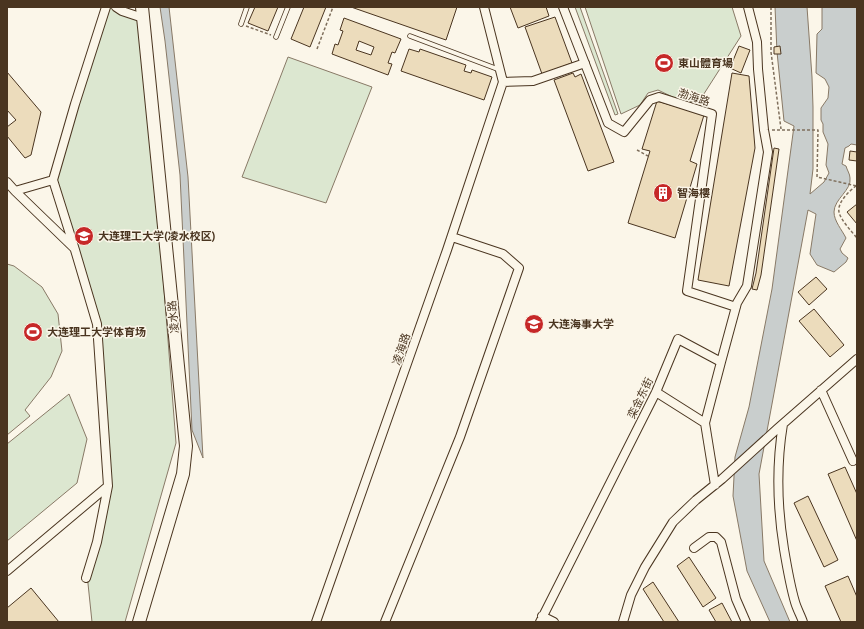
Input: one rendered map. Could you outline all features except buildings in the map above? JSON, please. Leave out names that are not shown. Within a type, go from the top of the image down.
[{"type":"main road","name":"凌水路","points":[[139,622],[183,474],[186,446],[143,12]]},
{"type":"street","points":[[86,578],[97,542],[108,486],[96,324],[53,180],[75,104],[106,7]]},
{"type":"street","points":[[116,7],[122,11],[143,12]]},
{"type":"street","points":[[484,7],[503,82],[533,81],[585,63]]},
{"type":"street","name":"渤海路","points":[[563,7],[608,123],[624,132],[650,100],[659,97],[712,114],[687,291],[736,307]]},
{"type":"street","points":[[715,485],[705,423],[737,303],[747,286],[768,152],[764,130],[757,42],[748,7]]},
{"type":"street","name":"凌海路","points":[[316,622],[452,237],[503,82]]},
{"type":"street","points":[[15,191],[53,180]]},
{"type":"street","points":[[7,182],[75,250]]},
{"type":"street","points":[[385,622],[460,437],[519,268],[503,254],[452,237]]},
{"type":"street","name":"栾金东街","points":[[541,619],[656,392],[678,339],[721,362]]},
{"type":"street","points":[[623,622],[631,595],[645,568],[673,522],[696,500],[722,479],[857,359]]},
{"type":"street","points":[[821,390],[853,460]]},
{"type":"street","points":[[656,392],[705,423]]},
{"type":"street","points":[[780,427],[778,485],[779,514],[790,583],[795,603],[804,622]]},
{"type":"street","points":[[7,571],[108,486]]},
{"type":"street","points":[[694,548],[709,537],[716,537],[721,542],[736,599],[746,622]]},
{"type":"street","points":[[541,619],[554,622]]},
{"type":"lane","points":[[241,24],[247,7]]},
{"type":"lane","points":[[276,37],[288,7]]},
{"type":"lane","points":[[410,36],[500,70]]},
{"type":"path","points":[[317,49],[332,7]]},
{"type":"path","points":[[770,7],[771,52],[780,129],[818,130],[818,177],[857,186]]},
{"type":"path","points":[[241,24],[276,37]]},
{"type":"path","points":[[637,150],[648,156]]},
{"type":"path","points":[[857,186],[850,191],[840,205],[838,212],[845,224],[857,238]]},
{"type":"green space","points":[[106,7],[116,7],[143,18],[176,443],[125,622],[92,622],[87,574],[108,486],[97,324],[53,180]]},
{"type":"green space","points":[[575,7],[580,7],[618,114],[615,115]]},
{"type":"green space","name":"東山體育場","points":[[585,7],[732,7],[741,36],[700,100],[685,103],[658,90],[648,93],[640,105],[621,114]]},
{"type":"green space","points":[[288,57],[372,87],[326,203],[242,177]]},
{"type":"green space","name":"大连理工大学体育场","points":[[7,264],[14,266],[42,287],[58,314],[62,351],[51,377],[25,410],[30,416],[7,435]]},
{"type":"green space","points":[[69,394],[87,439],[77,483],[7,541],[7,444]]},
{"type":"shaded area","points":[[160,7],[169,7],[188,177],[203,458],[192,430],[180,175]]},
{"type":"shaded area","points":[[775,7],[807,7],[813,107],[813,169],[810,194],[824,182],[829,173],[826,165],[828,144],[823,132],[821,108],[828,98],[829,87],[825,79],[816,73],[817,34],[822,29],[822,7],[857,7],[857,145],[851,144],[845,148],[842,164],[846,166],[850,175],[850,182],[846,191],[837,203],[834,212],[837,222],[846,238],[840,249],[848,258],[846,262],[834,272],[817,265],[810,254],[816,214],[808,210],[759,474],[764,561],[790,622],[770,622],[747,571],[733,496],[735,457],[749,407],[772,289],[794,126],[784,121],[777,52]]},
{"type":"place","name":"東山體育場","points":[[664,63]]},
{"type":"place","name":"智海樓","points":[[663,193]]},
{"type":"place","name":"大连理工大学(凌水校区)","points":[[84,236]]},
{"type":"place","name":"大连海事大学","points":[[534,324]]},
{"type":"place","name":"大连理工大学体育场","points":[[33,332]]}]
